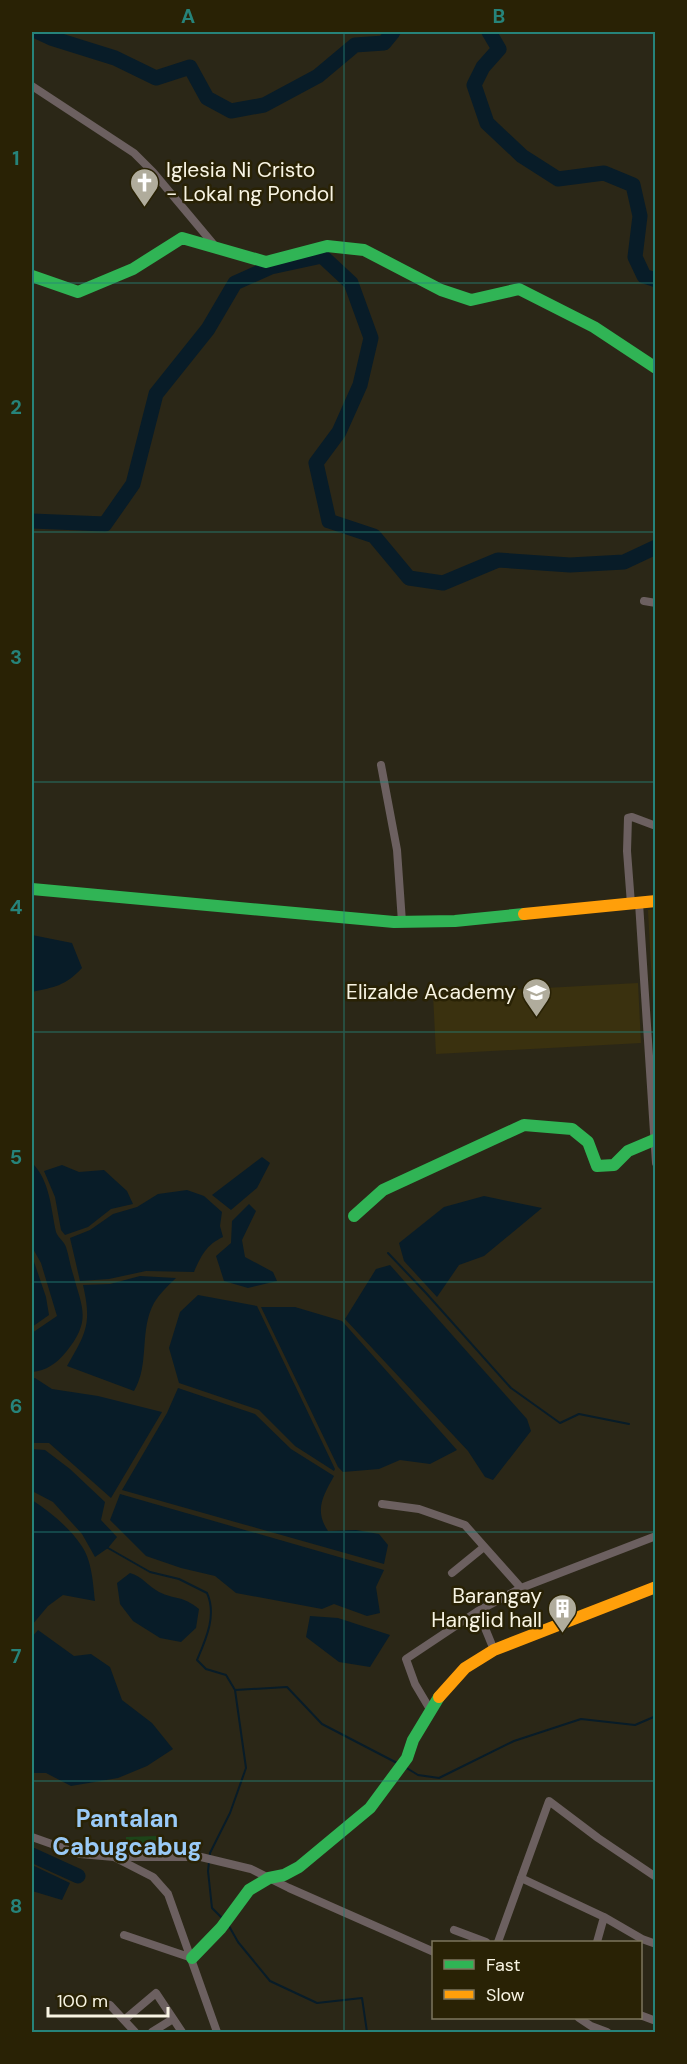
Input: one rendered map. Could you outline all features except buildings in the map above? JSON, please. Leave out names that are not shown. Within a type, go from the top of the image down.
[{"type":"street","points":[[32,86],[134,153],[153,172],[215,247]]},
{"type":"street","points":[[32,276],[78,292],[133,269],[182,238],[266,262],[327,246],[364,250],[441,290],[471,300],[519,290],[594,327],[656,368]]},
{"type":"street","points":[[644,601],[656,603]]},
{"type":"street","points":[[381,765],[397,850],[402,922]]},
{"type":"street","points":[[656,826],[632,817],[628,818],[627,851],[635,903],[656,1163]]},
{"type":"street","points":[[32,889],[402,922],[455,921],[656,901]]},
{"type":"street","points":[[354,1216],[383,1190],[524,1125],[572,1129],[588,1142],[597,1166],[614,1165],[628,1151],[654,1140]]},
{"type":"street","points":[[382,1504],[419,1509],[465,1524],[521,1588]]},
{"type":"street","points":[[430,1711],[406,1659],[478,1611],[521,1588],[656,1536]]},
{"type":"street","points":[[452,1573],[484,1547]]},
{"type":"street","points":[[192,1958],[221,1928],[249,1890],[269,1878],[284,1875],[299,1867],[370,1808],[407,1758],[413,1740],[434,1703],[465,1668],[494,1650],[656,1587]]},
{"type":"street","points":[[478,1611],[494,1650]]},
{"type":"street","points":[[498,1941],[549,1801],[656,1877]]},
{"type":"street","points":[[32,1837],[80,1854],[114,1857],[201,1857],[251,1869],[432,1951]]},
{"type":"street","points":[[114,1857],[153,1877],[168,1894],[217,2032]]},
{"type":"street","points":[[521,1878],[656,1944]]},
{"type":"street","points":[[597,1941],[604,1917]]},
{"type":"street","points":[[454,1930],[483,1941]]},
{"type":"street","points":[[124,1935],[192,1958]]},
{"type":"street","points":[[124,2020],[156,1993],[182,2032]]},
{"type":"street","points":[[110,2005],[135,2032]]},
{"type":"street","points":[[152,2032],[173,2019]]},
{"type":"street","points":[[580,2019],[607,2032]]},
{"type":"shaded area","points":[[656,909],[655,1042],[648,910]]},
{"type":"shaded area","name":"Elizalde Academy","points":[[638,983],[641,1043],[436,1054],[433,994]]},
{"type":"green space","points":[[157,1836],[157,1851],[126,1851],[126,1837]]},
{"type":"water","points":[[32,935],[72,943],[82,968],[59,985],[32,992]]},
{"type":"water","points":[[262,1157],[270,1163],[257,1188],[231,1210],[212,1195]]},
{"type":"water","points":[[32,1163],[46,1186],[56,1232],[66,1247],[83,1314],[74,1341],[59,1360],[42,1370],[32,1372],[32,1333],[57,1316],[41,1263],[32,1247]]},
{"type":"water","points":[[62,1165],[79,1172],[104,1170],[127,1191],[133,1204],[111,1209],[88,1227],[65,1235],[61,1230],[55,1197],[44,1171]]},
{"type":"water","points":[[187,1190],[204,1196],[222,1212],[220,1226],[223,1237],[205,1252],[194,1272],[146,1271],[109,1279],[80,1281],[70,1238],[90,1230],[113,1214],[137,1207],[158,1194]]},
{"type":"water","points":[[484,1196],[542,1208],[484,1256],[459,1265],[437,1297],[404,1261],[399,1243],[444,1207]]},
{"type":"water","points":[[249,1204],[256,1211],[242,1240],[245,1257],[273,1272],[277,1281],[248,1288],[224,1281],[216,1256],[231,1243],[232,1221]]},
{"type":"water","points":[[32,1256],[46,1297],[49,1315],[32,1327]]},
{"type":"water","points":[[390,1265],[527,1419],[531,1431],[493,1480],[485,1477],[468,1451],[345,1319],[376,1269]]},
{"type":"water","points":[[140,1276],[176,1278],[159,1296],[149,1313],[142,1370],[134,1391],[67,1366],[83,1336],[87,1319],[83,1285],[110,1284]]},
{"type":"water","points":[[198,1295],[257,1306],[334,1471],[295,1446],[259,1410],[179,1383],[169,1348],[180,1312]]},
{"type":"water","points":[[261,1307],[295,1307],[342,1321],[457,1450],[430,1464],[400,1460],[379,1469],[343,1472],[338,1467]]},
{"type":"water","points":[[35,1378],[52,1389],[98,1396],[162,1412],[111,1498],[49,1443],[32,1443],[32,1379]]},
{"type":"water","points":[[178,1388],[255,1414],[291,1449],[334,1476],[324,1497],[321,1510],[321,1516],[328,1531],[356,1530],[379,1534],[388,1545],[384,1564],[122,1490],[167,1413]]},
{"type":"water","points":[[32,1449],[45,1450],[70,1469],[105,1502],[101,1520],[117,1537],[108,1548],[95,1557],[82,1534],[53,1502],[32,1491]]},
{"type":"water","points":[[120,1494],[384,1570],[376,1587],[380,1613],[367,1616],[334,1604],[322,1609],[236,1593],[215,1576],[146,1556],[110,1520]]},
{"type":"water","points":[[32,1500],[59,1520],[85,1551],[93,1579],[95,1601],[63,1595],[48,1606],[32,1625]]},
{"type":"water","points":[[130,1573],[138,1576],[159,1592],[188,1602],[199,1609],[196,1628],[181,1642],[160,1638],[133,1621],[120,1604],[117,1583]]},
{"type":"water","points":[[310,1616],[338,1618],[390,1635],[370,1667],[339,1662],[306,1637]]},
{"type":"water","points":[[38,1630],[74,1656],[91,1654],[110,1667],[122,1700],[152,1723],[173,1749],[147,1766],[118,1778],[71,1786],[46,1773],[32,1773],[32,1637]]},
{"type":"water","points":[[32,1865],[70,1883],[62,1900],[32,1891]]},
{"type":"waterway","points":[[38,32],[115,58],[156,78],[190,67],[207,98],[231,111],[264,105],[318,76],[355,45],[384,43],[393,32]]},
{"type":"waterway","points":[[489,32],[499,49],[483,67],[474,85],[487,123],[522,156],[558,179],[604,173],[633,185],[640,216],[635,257],[644,276],[656,280]]},
{"type":"waterway","points":[[32,521],[105,524],[133,484],[156,394],[208,329],[235,283],[271,267],[322,256],[351,283],[371,338],[360,385],[339,432],[316,463],[329,521],[374,536],[409,578],[443,583],[498,560],[570,565],[624,562],[656,547]]},
{"type":"waterway","points":[[388,1253],[511,1388],[560,1423],[579,1414],[629,1424]]},
{"type":"waterway","points":[[108,1548],[150,1572],[179,1579],[207,1593],[210,1601],[211,1618],[197,1660],[206,1669],[226,1675],[235,1690],[246,1768],[230,1813],[210,1853],[208,1871],[212,1908],[223,1919]]},
{"type":"waterway","points":[[235,1690],[287,1687],[322,1724],[397,1763]]},
{"type":"waterway","points":[[405,1767],[418,1775],[439,1778],[514,1741],[581,1719],[635,1725],[656,1716]]},
{"type":"waterway","points":[[32,1855],[78,1876]]},
{"type":"waterway","points":[[229,1926],[238,1942],[270,1981],[317,2003],[362,1998],[367,2032]]},
{"type":"traffic: fast","points":[[32,276],[78,292],[133,269],[182,238],[266,262],[327,246],[364,250],[441,290],[471,300],[519,289],[594,327],[656,368]]},
{"type":"traffic: fast","points":[[32,889],[394,922],[455,921],[524,914]]},
{"type":"traffic: fast","points":[[354,1216],[383,1190],[524,1125],[572,1129],[588,1142],[597,1166],[614,1165],[628,1151],[654,1140]]},
{"type":"traffic: fast","points":[[192,1958],[221,1928],[249,1890],[269,1878],[284,1875],[299,1867],[370,1808],[407,1758],[413,1740],[439,1697]]},
{"type":"traffic: slow","points":[[524,914],[656,901]]},
{"type":"traffic: slow","points":[[439,1697],[465,1668],[494,1650],[656,1587]]},
{"type":"place","name":"Iglesia Ni Cristo - Lokal ng Pondol","points":[[145,208]]},
{"type":"place","name":"Elizalde Academy","points":[[537,1018]]},
{"type":"place","name":"Barangay Hanglid hall","points":[[563,1634]]},
{"type":"district","name":"Pantalan Cabugcabug","points":[[127,1833]]}]
